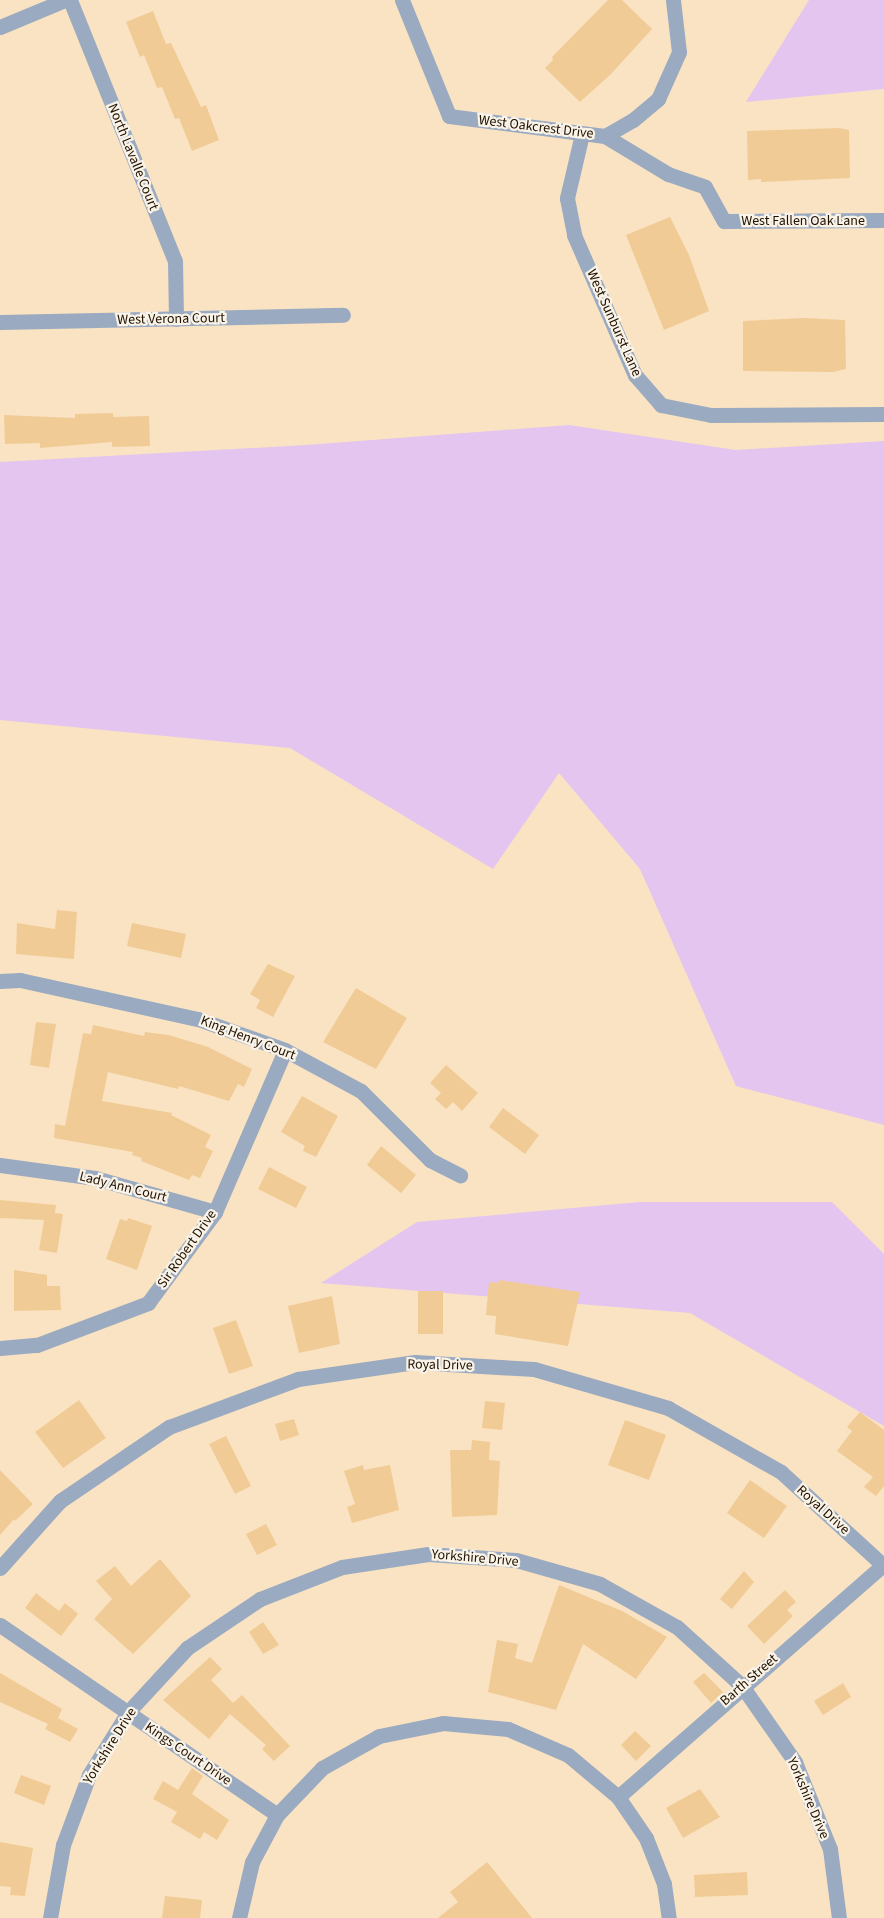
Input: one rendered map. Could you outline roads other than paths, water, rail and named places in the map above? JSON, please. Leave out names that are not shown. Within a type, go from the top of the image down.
[{"type":"street","points":[[0,27],[65,0]]},
{"type":"street","name":"North Lavalle Court","points":[[70,0],[175,261],[176,319]]},
{"type":"street","name":"West Oakcrest Drive","points":[[402,0],[449,116],[605,136],[633,120],[658,99],[679,52],[674,0]]},
{"type":"street","name":"West Sunburst Lane","points":[[582,134],[567,198],[574,235],[635,375],[661,405],[711,415],[884,414]]},
{"type":"street","name":"West Fallen Oak Lane","points":[[605,136],[668,174],[705,187],[724,221],[884,220]]},
{"type":"street","name":"West Verona Court","points":[[0,322],[343,316]]},
{"type":"street","name":"King Henry Court","points":[[0,981],[20,980],[198,1019],[284,1050],[361,1091],[430,1160],[460,1175]]},
{"type":"street","name":"Sir Robert Drive","points":[[0,1348],[37,1345],[148,1304],[215,1212],[284,1050]]},
{"type":"street","name":"Lady Ann Court","points":[[0,1165],[95,1178],[215,1212]]},
{"type":"street","name":"Royal Drive","points":[[0,1568],[60,1501],[169,1427],[298,1379],[415,1362],[534,1369],[668,1408],[781,1472],[884,1566]]},
{"type":"street","name":"Yorkshire Drive","points":[[50,1918],[63,1845],[89,1775],[128,1712],[188,1648],[260,1599],[342,1567],[428,1554],[516,1560],[600,1584],[677,1627],[742,1686],[796,1762],[830,1849],[839,1918]]},
{"type":"street","name":"Barth Street","points":[[618,1797],[742,1686],[884,1566]]},
{"type":"street","name":"Kings Court Drive","points":[[0,1625],[277,1815]]},
{"type":"street","points":[[240,1918],[252,1862],[277,1815],[322,1768],[379,1736],[443,1723],[508,1729],[568,1755],[618,1797],[646,1838],[664,1884],[668,1918]]}]
